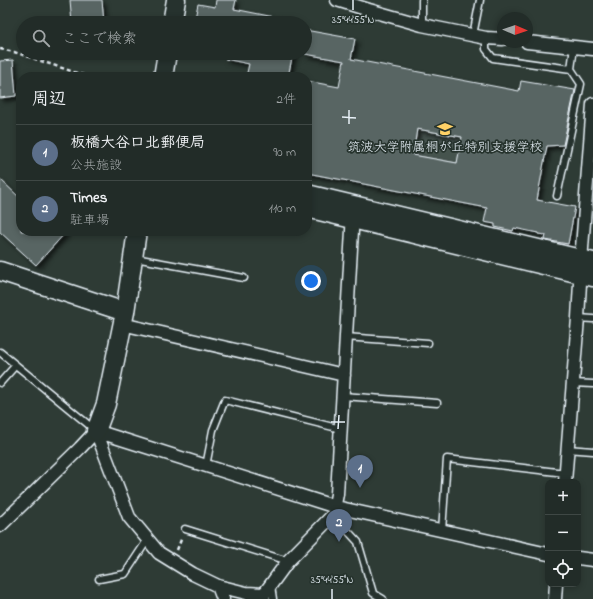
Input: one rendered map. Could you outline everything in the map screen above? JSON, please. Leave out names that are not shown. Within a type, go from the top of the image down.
[{"type":"street","points":[[173,16],[176,0]]},
{"type":"street","points":[[337,0],[369,5],[422,25],[486,38],[497,39]]},
{"type":"street","points":[[533,43],[593,49]]},
{"type":"street","points":[[164,72],[166,60]]},
{"type":"street","points":[[565,478],[578,318],[587,268],[593,104]]},
{"type":"street","points":[[312,196],[353,212],[587,268]]},
{"type":"street","points":[[312,208],[353,212]]},
{"type":"street","points":[[96,431],[130,517],[159,553],[174,558],[194,574],[218,586],[246,593],[267,594],[288,561],[334,511],[337,494],[353,212]]},
{"type":"street","points":[[0,526],[96,431],[106,404],[123,318],[136,236]]},
{"type":"street","points":[[0,271],[123,318],[344,375]]},
{"type":"street","points":[[96,431],[206,466],[334,511],[442,531],[545,553]]},
{"type":"street","points":[[581,558],[593,560]]},
{"type":"street","points":[[218,586],[223,599]]},
{"type":"street","points":[[555,599],[556,587]]},
{"type":"lane","points":[[422,0],[422,25]]},
{"type":"lane","points":[[473,35],[480,0]]},
{"type":"lane","points":[[486,38],[486,49],[493,58],[571,69]]},
{"type":"lane","points":[[557,196],[581,84],[571,69],[574,47]]},
{"type":"lane","points":[[133,257],[244,278]]},
{"type":"lane","points":[[578,318],[593,319]]},
{"type":"lane","points":[[345,338],[428,343]]},
{"type":"lane","points":[[0,352],[96,431]]},
{"type":"lane","points":[[0,383],[16,365]]},
{"type":"lane","points":[[573,382],[593,384]]},
{"type":"lane","points":[[343,396],[437,403]]},
{"type":"lane","points":[[206,466],[213,430],[225,400],[341,429]]},
{"type":"lane","points":[[567,449],[593,451]]},
{"type":"lane","points":[[442,531],[447,459],[565,478]]},
{"type":"lane","points":[[334,511],[358,542],[373,594],[383,599]]},
{"type":"lane","points":[[184,529],[288,561]]},
{"type":"lane","points":[[99,579],[124,574],[148,539]]},
{"type":"path","points":[[0,50],[16,53]]},
{"type":"path","points":[[38,60],[74,72]]},
{"type":"path","points":[[174,558],[184,529]]},
{"type":"shaded area","points":[[417,129],[462,137],[457,163],[413,155]]},
{"type":"building","points":[[70,0],[102,0],[103,16],[71,16]]},
{"type":"building","points":[[216,0],[236,0],[234,9],[269,16],[195,16],[198,4],[215,7]]},
{"type":"building","points":[[312,31],[355,39],[351,59],[519,91],[521,81],[575,90],[563,145],[547,146],[537,200],[575,207],[568,244],[545,240],[546,235],[538,233],[514,228],[513,231],[495,227],[495,224],[484,222],[487,208],[312,174],[312,82],[339,87],[344,61],[312,55]],"holes":[[[417,129],[462,137],[457,163],[413,155]]]},
{"type":"building","points":[[13,60],[16,96],[0,98],[0,61]]},
{"type":"building","points":[[230,60],[292,60],[289,72],[247,72],[249,64]]},
{"type":"building","points":[[0,179],[16,194],[16,236],[62,236],[36,265],[0,232]]},
{"type":"place","name":"筑波大学附属桐が丘特別支援学校","points":[[445,129]]},
{"type":"place","name":"板橋大谷口北郵便局","points":[[360,488]]},
{"type":"place","name":"Times","points":[[339,542]]}]
